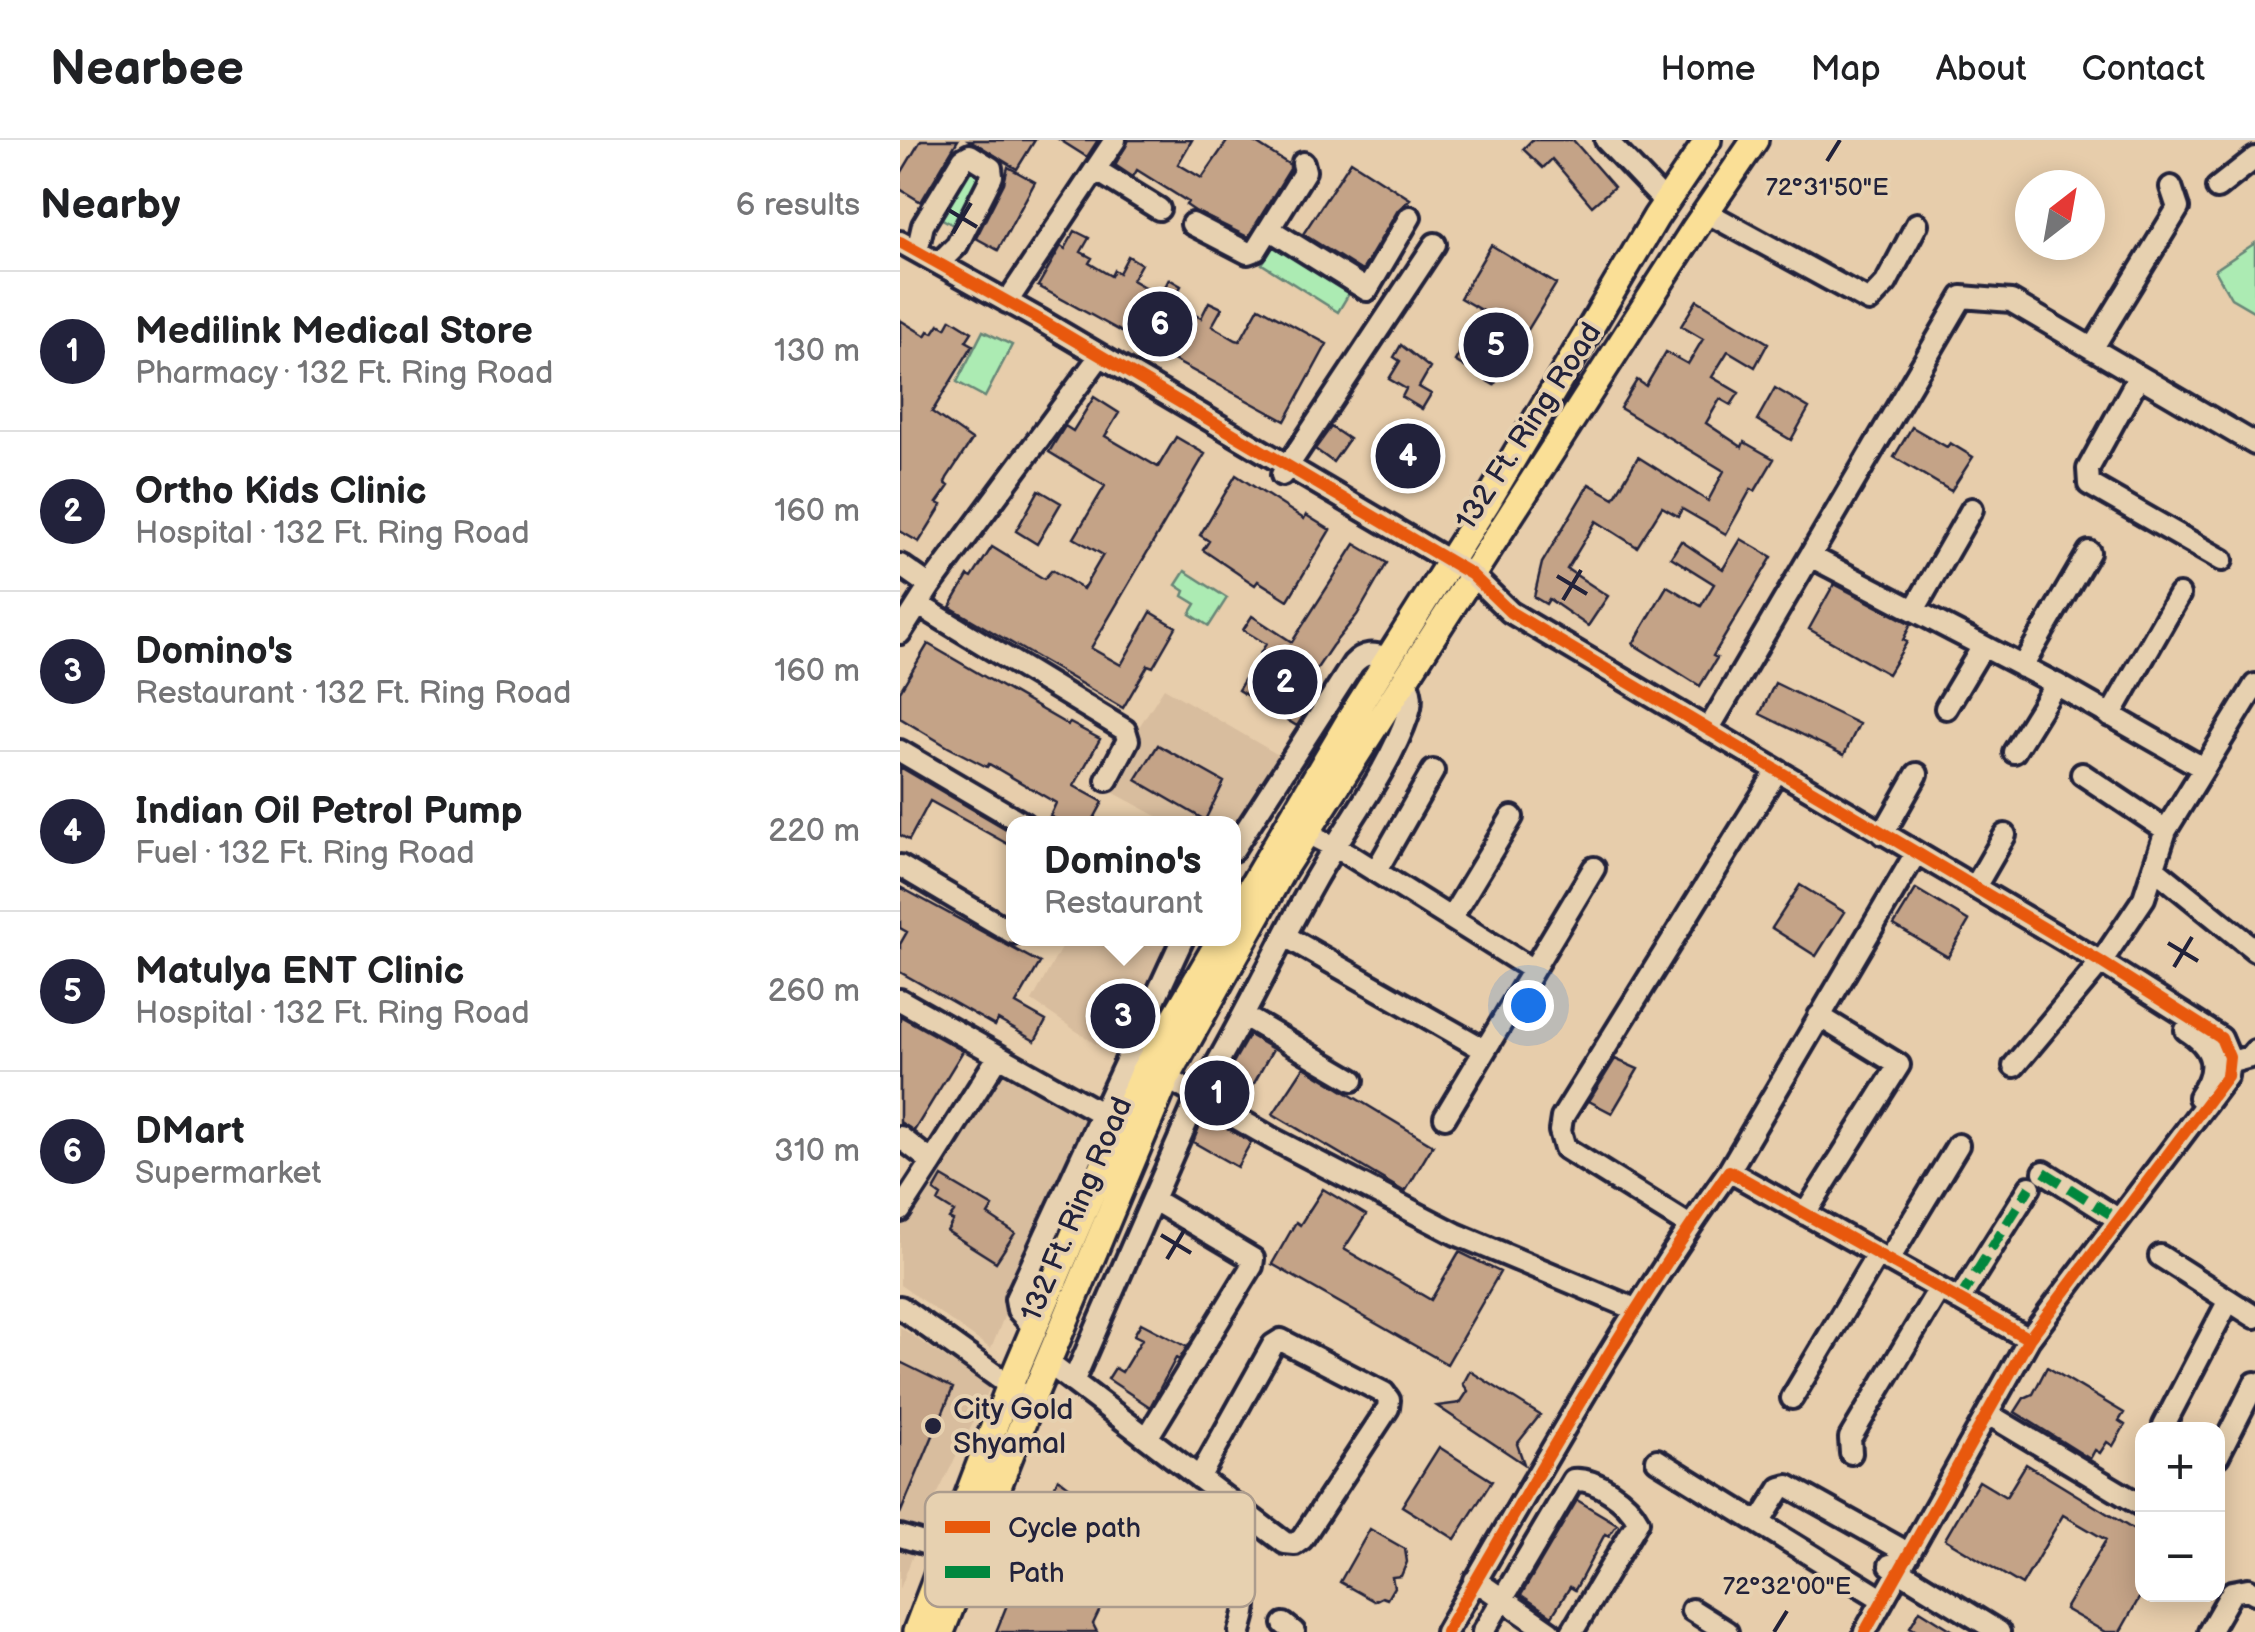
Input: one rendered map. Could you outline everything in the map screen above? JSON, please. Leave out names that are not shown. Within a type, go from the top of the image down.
[{"type":"main road","points":[[1732,174],[1755,140]]},
{"type":"main road","points":[[1732,174],[1767,140]]},
{"type":"main road","name":"132 Ft. Ring Road","points":[[1241,906],[1456,573],[1666,204],[1706,142]]},
{"type":"main road","name":"132 Ft. Ring Road","points":[[1456,573],[1732,174]]},
{"type":"main road","name":"132 Ft. Ring Road","points":[[995,1492],[1167,1078],[1397,668]]},
{"type":"main road","name":"132 Ft. Ring Road","points":[[969,1492],[1035,1329],[1112,1119],[1216,946]]},
{"type":"main road","name":"132 Ft. Ring Road","points":[[926,1625],[948,1607]]},
{"type":"main road","points":[[953,1607],[961,1632]]},
{"type":"main road","points":[[905,1632],[926,1625]]},
{"type":"street","points":[[1007,302],[1115,140]]},
{"type":"street","points":[[1606,140],[1666,204]]},
{"type":"street","points":[[906,250],[963,158],[970,155],[991,168],[992,176],[957,245],[939,262]]},
{"type":"street","points":[[2217,188],[2255,158]]},
{"type":"street","points":[[1192,224],[1248,253],[1256,250],[1305,171],[1303,163]]},
{"type":"street","points":[[1096,170],[1160,209]]},
{"type":"street","points":[[2092,349],[2178,208],[2171,187]]},
{"type":"street","points":[[1706,212],[1868,300],[1886,282],[1916,224]]},
{"type":"street","points":[[1368,290],[1410,218]]},
{"type":"street","points":[[1269,229],[1393,307]]},
{"type":"street","points":[[1284,472],[1435,244]]},
{"type":"street","points":[[906,250],[939,262],[1097,360]]},
{"type":"street","points":[[906,250],[1456,573],[1510,612],[1708,730],[1774,776],[1883,834],[1912,858],[1975,887],[2202,1040],[2210,1052],[2212,1070],[2204,1089],[2024,1336],[1896,1561],[1865,1632]]},
{"type":"street","points":[[1708,730],[1962,297],[2011,301],[2255,444]]},
{"type":"street","points":[[900,632],[1097,360]]},
{"type":"street","points":[[2139,376],[2086,477],[2090,484],[2222,560]]},
{"type":"street","points":[[1914,610],[1972,509]]},
{"type":"street","points":[[2022,666],[2089,552]]},
{"type":"street","points":[[1810,556],[2056,684],[2202,768]]},
{"type":"street","points":[[900,565],[930,586]]},
{"type":"street","points":[[1456,573],[1502,622],[1774,776],[2220,1038],[2229,1057],[2227,1076],[2024,1336],[1988,1414],[1852,1632]]},
{"type":"street","points":[[2110,716],[2180,594]]},
{"type":"street","points":[[919,605],[1124,730],[1128,740],[1107,780]]},
{"type":"street","points":[[1946,708],[1983,646]]},
{"type":"street","points":[[1073,1382],[1198,1096],[1334,846],[1389,755],[1408,713],[1412,692],[1397,668],[1376,654],[1360,656],[1241,838]]},
{"type":"street","points":[[2014,752],[2056,684]]},
{"type":"street","points":[[2014,1066],[2097,966],[2144,898],[2166,830],[2255,685]]},
{"type":"street","points":[[900,751],[1010,816]]},
{"type":"street","points":[[1376,871],[1433,770]]},
{"type":"street","points":[[1883,834],[1917,774]]},
{"type":"street","points":[[2082,774],[2166,830]]},
{"type":"street","points":[[1690,1226],[1565,1148],[1560,1131],[1562,1118],[1774,776]]},
{"type":"street","points":[[1451,918],[1512,817]]},
{"type":"street","points":[[1306,832],[1376,871],[1533,970]]},
{"type":"street","points":[[1975,887],[2005,835]]},
{"type":"street","points":[[1446,1632],[1564,1424],[1728,1171],[1912,858]]},
{"type":"street","points":[[900,866],[1006,930]]},
{"type":"street","points":[[1445,1118],[1594,868]]},
{"type":"street","points":[[2155,869],[2255,950]]},
{"type":"street","points":[[1286,936],[1486,1050]]},
{"type":"street","points":[[900,1000],[1112,1119],[1180,946]]},
{"type":"street","points":[[1244,1016],[1353,1080]]},
{"type":"street","points":[[1805,1214],[1899,1065],[1819,1016]]},
{"type":"street","points":[[900,1212],[998,1057]]},
{"type":"street","points":[[2228,1063],[2253,1057]]},
{"type":"street","points":[[1167,1078],[1456,1234],[1636,1309]]},
{"type":"street","points":[[900,1136],[932,1162]]},
{"type":"street","points":[[1792,1398],[1958,1145]]},
{"type":"street","points":[[1728,1171],[2024,1336]]},
{"type":"street","points":[[1958,1300],[2037,1180],[2110,1214]]},
{"type":"street","points":[[1147,1438],[1253,1259],[1154,1200]]},
{"type":"street","points":[[2160,1256],[2255,1318]]},
{"type":"street","points":[[1851,1453],[1850,1438],[1939,1289]]},
{"type":"street","points":[[2166,1422],[2228,1300]]},
{"type":"street","points":[[900,1307],[1030,1402]]},
{"type":"street","points":[[1199,1478],[1273,1345],[1281,1340],[1384,1393],[1389,1400],[1388,1408],[1302,1539],[1295,1544],[1285,1543],[1255,1520]]},
{"type":"street","points":[[1048,1362],[1218,1492]]},
{"type":"street","points":[[2225,1442],[2255,1383]]},
{"type":"street","points":[[1988,1414],[2135,1502]]},
{"type":"street","points":[[1658,1460],[1874,1594]]},
{"type":"street","points":[[1483,1632],[1573,1480],[1585,1479],[1631,1507],[1638,1521],[1572,1632]]},
{"type":"street","points":[[1760,1523],[1781,1488],[1788,1486],[1991,1630]]},
{"type":"street","points":[[900,1536],[925,1543]]},
{"type":"street","points":[[1476,1580],[1541,1630]]},
{"type":"street","points":[[2210,1632],[2232,1592],[2248,1589],[2255,1593]]},
{"type":"street","points":[[1240,1632],[1247,1607]]},
{"type":"street","points":[[1692,1610],[1728,1632]]},
{"type":"shaded area","points":[[1164,688],[1285,759],[1241,817],[1157,816],[1101,786]]},
{"type":"shaded area","points":[[1062,946],[1169,946],[1109,1053],[1032,1001]]},
{"type":"shaded area","points":[[1007,1057],[1087,1111],[991,1349],[900,1285],[900,1225]]},
{"type":"shaded area","points":[[900,1327],[990,1388],[938,1492],[925,1492],[925,1524],[900,1589]]},
{"type":"green space","points":[[967,157],[991,170],[959,228],[935,215]]},
{"type":"green space","points":[[1278,239],[1353,287],[1338,312],[1262,264]]},
{"type":"green space","points":[[2255,243],[2255,312],[2231,298],[2215,270]]},
{"type":"green space","points":[[983,331],[1012,345],[985,397],[957,382]]},
{"type":"green space","points":[[1185,571],[1227,598],[1209,626],[1190,614],[1196,604],[1183,596],[1185,591],[1176,585]]},
{"type":"building","points":[[921,140],[958,140],[921,202],[900,189],[900,175]]},
{"type":"building","points":[[969,140],[1035,140],[1017,169]]},
{"type":"building","points":[[1060,140],[1098,140],[1087,157]]},
{"type":"building","points":[[1129,140],[1192,140],[1178,164],[1202,178],[1228,140],[1251,140],[1290,165],[1290,169],[1248,237],[1195,211],[1186,205],[1188,202],[1137,170],[1133,177],[1115,165]]},
{"type":"building","points":[[1532,140],[1573,140],[1614,187],[1592,206],[1552,159],[1543,168],[1523,149]]},
{"type":"building","points":[[1351,161],[1410,199],[1398,210],[1362,271],[1303,234]]},
{"type":"building","points":[[1008,167],[1035,182],[998,250],[976,238]]},
{"type":"building","points":[[1075,231],[1089,238],[1081,252],[1092,258],[1089,263],[1111,276],[1114,270],[1119,273],[1128,256],[1141,264],[1132,280],[1161,295],[1169,279],[1181,286],[1172,303],[1201,318],[1209,302],[1222,308],[1212,326],[1236,340],[1240,341],[1259,307],[1327,344],[1285,421],[1038,286],[1061,246],[1065,249]]},
{"type":"building","points":[[1491,245],[1556,284],[1494,385],[1455,361],[1484,312],[1460,298]]},
{"type":"building","points":[[1697,300],[1768,343],[1755,367],[1728,351],[1712,377],[1739,393],[1731,405],[1720,399],[1706,423],[1742,447],[1744,442],[1774,459],[1755,491],[1751,489],[1726,534],[1682,509],[1678,516],[1662,507],[1637,547],[1596,521],[1567,569],[1608,596],[1588,626],[1549,599],[1546,604],[1534,597],[1542,563],[1589,484],[1614,498],[1638,457],[1708,501],[1724,471],[1620,408],[1637,380],[1646,386],[1666,352],[1688,364],[1703,339],[1681,326]]},
{"type":"building","points":[[951,319],[972,332],[966,341],[973,345],[932,412],[972,440],[947,478],[945,483],[949,486],[937,503],[942,505],[919,542],[900,531],[900,320],[926,336],[939,324],[946,328]]},
{"type":"building","points":[[1401,345],[1430,368],[1419,387],[1431,394],[1422,409],[1402,397],[1406,389],[1389,379],[1400,361],[1394,357]]},
{"type":"building","points":[[1775,388],[1809,408],[1791,440],[1757,420]]},
{"type":"building","points":[[1094,397],[1119,413],[1105,436],[1158,467],[1176,437],[1205,454],[1091,648],[1121,665],[1151,612],[1176,627],[1123,708],[950,607],[968,576],[972,578],[992,547],[1044,579],[1052,570],[1083,589],[1103,555],[1074,538],[1105,486],[1049,452],[1065,426],[1073,431]]},
{"type":"building","points":[[1331,427],[1349,439],[1333,462],[1315,449]]},
{"type":"building","points":[[1912,427],[1973,457],[1951,491],[1894,457]]},
{"type":"building","points":[[1236,475],[1304,519],[1306,515],[1330,530],[1288,600],[1258,581],[1255,585],[1203,550],[1209,541],[1200,535]]},
{"type":"building","points":[[1039,490],[1061,503],[1037,544],[1016,531]]},
{"type":"building","points":[[1741,539],[1772,557],[1713,656],[1717,658],[1700,686],[1633,644],[1667,586],[1701,606],[1714,584],[1671,557],[1681,541],[1723,569]]},
{"type":"building","points":[[1355,544],[1387,563],[1357,615],[1305,686],[1318,693],[1297,726],[1238,690],[1266,644],[1243,630],[1252,616],[1292,642]]},
{"type":"building","points":[[1834,584],[1911,624],[1903,640],[1907,642],[1888,674],[1809,629]]},
{"type":"building","points":[[928,644],[1068,725],[1100,739],[1074,786],[1103,802],[1095,816],[1050,816],[1056,803],[900,718],[900,691]]},
{"type":"building","points":[[1775,683],[1859,724],[1844,755],[1760,714]]},
{"type":"building","points":[[1158,745],[1224,782],[1207,816],[1198,816],[1136,780]]},
{"type":"building","points":[[900,767],[1006,829],[1006,843],[930,801],[909,840],[900,835]]},
{"type":"building","points":[[1800,885],[1844,912],[1816,956],[1772,928]]},
{"type":"building","points":[[900,887],[1040,963],[1016,1004],[1046,1021],[1035,1041],[998,1020],[995,1026],[900,972],[900,944],[907,932],[900,928]]},
{"type":"building","points":[[1916,889],[1969,921],[1948,957],[1894,925]]},
{"type":"building","points":[[900,1016],[963,1051],[914,1131],[900,1122]]},
{"type":"building","points":[[1249,1035],[1273,1049],[1242,1105],[1217,1091]]},
{"type":"building","points":[[1615,1059],[1638,1069],[1612,1113],[1589,1101]]},
{"type":"building","points":[[1304,1067],[1433,1145],[1405,1192],[1273,1114]]},
{"type":"building","points":[[1204,1115],[1251,1142],[1237,1167],[1193,1142]]},
{"type":"building","points":[[942,1177],[993,1207],[988,1215],[1015,1233],[996,1262],[947,1231],[954,1212],[938,1202],[941,1196],[934,1191]]},
{"type":"building","points":[[1323,1189],[1366,1215],[1344,1249],[1431,1300],[1459,1252],[1500,1272],[1447,1364],[1272,1264],[1296,1222],[1300,1225]]},
{"type":"building","points":[[1141,1323],[1187,1347],[1179,1360],[1176,1358],[1150,1407],[1108,1379],[1115,1368],[1122,1372],[1142,1339],[1134,1335]]},
{"type":"building","points":[[900,1362],[953,1388],[900,1514]]},
{"type":"building","points":[[2047,1367],[2124,1413],[2119,1421],[2125,1425],[2113,1446],[2107,1442],[2090,1459],[2015,1412],[2024,1398],[2033,1394]]},
{"type":"building","points":[[1470,1371],[1540,1415],[1517,1444],[1524,1464],[1437,1406],[1460,1403],[1468,1391],[1463,1384]]},
{"type":"building","points":[[1439,1447],[1492,1481],[1455,1539],[1402,1506]]},
{"type":"building","points":[[2026,1464],[2135,1531],[2137,1602],[2120,1632],[2105,1632],[2065,1609],[2106,1540],[2063,1515],[2022,1585],[1945,1539],[1979,1481],[2006,1497]]},
{"type":"building","points":[[1058,1478],[1077,1492],[1052,1492]]},
{"type":"building","points":[[1577,1500],[1617,1524],[1609,1536],[1605,1534],[1575,1590],[1570,1587],[1552,1616],[1521,1595]]},
{"type":"building","points":[[1370,1529],[1405,1549],[1407,1562],[1401,1576],[1392,1577],[1394,1587],[1387,1599],[1374,1601],[1340,1582]]},
{"type":"building","points":[[1006,1607],[1101,1607],[1093,1624],[1097,1632],[996,1632]]},
{"type":"building","points":[[1920,1610],[1955,1632],[1918,1632],[1910,1627]]},
{"type":"marked path","points":[[2044,1172],[2110,1214]]},
{"type":"marked path","points":[[1959,1300],[2030,1187]]},
{"type":"cycle path","points":[[900,242],[1042,321],[1471,574],[1510,612],[2101,962],[2221,1038],[2229,1057],[2227,1076],[2029,1339],[1865,1632]]},
{"type":"cycle path","points":[[1446,1632],[1617,1340],[1729,1171],[2029,1339]]},
{"type":"place","name":"DMart","points":[[1160,324]]},
{"type":"place","name":"Matulya ENT Clinic","points":[[1496,345]]},
{"type":"place","name":"Indian Oil Petrol Pump","points":[[1408,456]]},
{"type":"place","name":"Ortho Kids Clinic","points":[[1285,682]]},
{"type":"place","name":"Domino's","points":[[1123,1016]]},
{"type":"place","name":"Medilink Medical Store","points":[[1217,1093]]},
{"type":"place","name":"City Gold Shyamal","points":[[933,1426]]}]
